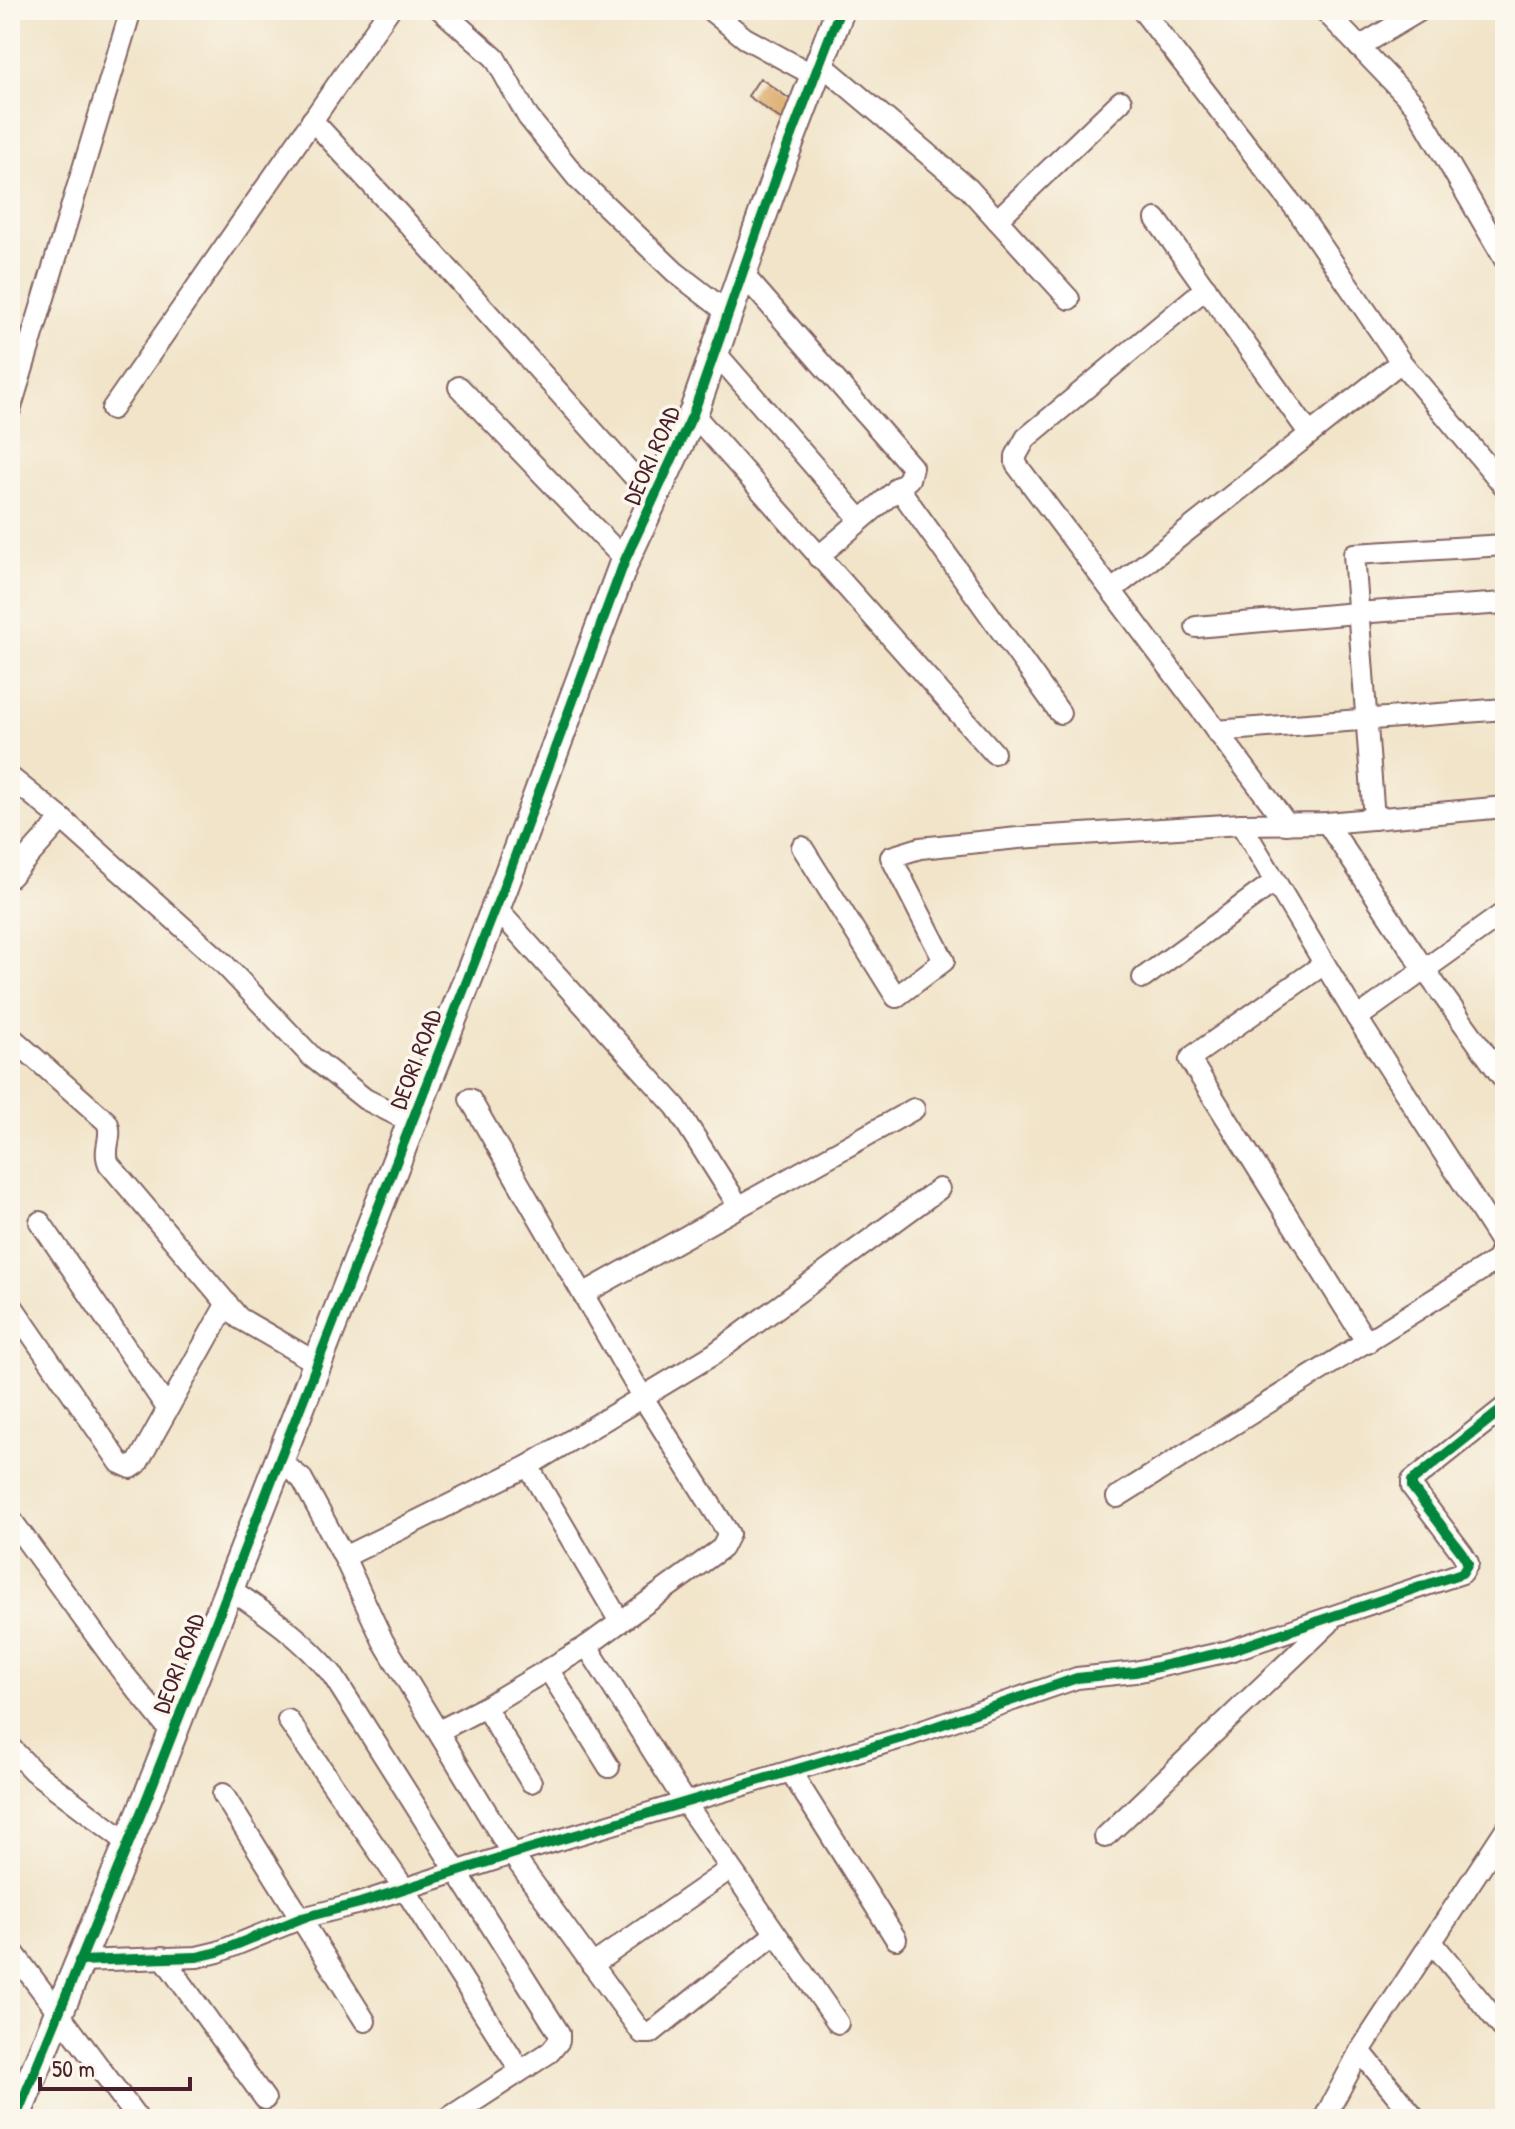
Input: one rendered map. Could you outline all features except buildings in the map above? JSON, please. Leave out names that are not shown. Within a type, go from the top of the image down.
[{"type":"street","points":[[10,410],[131,10]]},
{"type":"street","points":[[112,409],[389,10]]},
{"type":"street","points":[[441,10],[495,58],[528,117],[578,179],[675,272],[728,313]]},
{"type":"street","points":[[710,10],[745,38],[818,69],[969,189],[1069,299]]},
{"type":"street","name":"DEORI ROAD","points":[[15,2119],[229,1588],[495,907],[625,560],[693,414],[840,10]]},
{"type":"street","points":[[1142,10],[1299,213],[1401,362],[1505,487]]},
{"type":"street","points":[[1324,10],[1414,104],[1505,260]]},
{"type":"street","points":[[1359,47],[1421,10]]},
{"type":"street","points":[[997,220],[1121,101]]},
{"type":"street","points":[[312,120],[654,499]]},
{"type":"street","points":[[1156,219],[1309,433]]},
{"type":"street","points":[[742,273],[911,463],[909,479],[818,557]]},
{"type":"street","points":[[1206,288],[1026,438],[1016,456],[1016,464],[1287,824]]},
{"type":"street","points":[[715,352],[860,519]]},
{"type":"street","points":[[1112,590],[1401,362]]},
{"type":"street","points":[[459,387],[625,560]]},
{"type":"street","points":[[693,414],[994,753]]},
{"type":"street","points":[[898,487],[1060,713]]},
{"type":"street","points":[[1374,819],[1353,557],[1356,553],[1505,545]]},
{"type":"street","points":[[1196,627],[1505,603]]},
{"type":"street","points":[[1216,731],[1505,709]]},
{"type":"street","points":[[10,777],[62,819],[223,963],[312,1057],[365,1099],[411,1122]]},
{"type":"street","points":[[802,847],[896,997],[944,961],[891,857],[920,848],[1018,838],[1241,824],[1327,823],[1505,807]]},
{"type":"street","points":[[10,877],[62,819]]},
{"type":"street","points":[[1327,823],[1424,969],[1498,1056],[1505,1081]]},
{"type":"street","points":[[1117,1497],[1497,1260],[1501,1250],[1501,1242],[1357,1018],[1241,824]]},
{"type":"street","points":[[1143,978],[1274,882]]},
{"type":"street","points":[[495,907],[676,1107],[738,1205]]},
{"type":"street","points":[[1357,1018],[1505,912]]},
{"type":"street","points":[[1324,964],[1190,1060],[1367,1343]]},
{"type":"street","points":[[10,1036],[107,1122],[111,1131],[106,1148],[109,1164],[239,1318],[317,1363]]},
{"type":"street","points":[[439,1731],[587,1646],[722,1548],[729,1534],[642,1396],[470,1099]]},
{"type":"street","points":[[583,1294],[914,1109]]},
{"type":"street","points":[[344,1557],[528,1466],[714,1354],[939,1189]]},
{"type":"street","points":[[40,1222],[167,1408]]},
{"type":"street","points":[[10,1303],[125,1467],[131,1468],[137,1464],[227,1303]]},
{"type":"street","points":[[79,1961],[197,1957],[218,1952],[302,1918],[791,1772],[992,1709],[1077,1678],[1135,1672],[1203,1658],[1335,1618],[1462,1573],[1468,1563],[1412,1487],[1412,1481],[1505,1407]]},
{"type":"street","points":[[279,1460],[302,1479],[344,1557],[383,1641],[512,1854],[637,2028],[645,2035],[663,2024],[775,1934]]},
{"type":"street","points":[[528,1466],[620,1622]]},
{"type":"street","points":[[10,1518],[124,1674],[172,1733]]},
{"type":"street","points":[[229,1588],[287,1628],[332,1674],[559,2033],[555,2048],[447,2119]]},
{"type":"street","points":[[1105,1837],[1335,1618]]},
{"type":"street","points":[[587,1646],[686,1804],[838,2023]]},
{"type":"street","points":[[548,1669],[609,1767]]},
{"type":"street","points":[[485,1707],[531,1782]]},
{"type":"street","points":[[288,1720],[404,1888],[520,2070]]},
{"type":"street","points":[[10,1747],[33,1771],[128,1843]]},
{"type":"street","points":[[791,1772],[896,1939]]},
{"type":"street","points":[[223,1794],[365,2021]]},
{"type":"street","points":[[1324,2119],[1360,2051],[1503,1838]]},
{"type":"street","points":[[592,1965],[730,1869]]},
{"type":"street","points":[[1432,1942],[1505,2031]]},
{"type":"street","points":[[10,1948],[138,2119]]},
{"type":"street","points":[[163,1957],[265,2099]]},
{"type":"street","points":[[1360,2051],[1416,2119]]},
{"type":"cycle path","points":[[15,2119],[148,1796],[503,889],[625,560],[693,414],[777,174],[840,10]]},
{"type":"cycle path","points":[[79,1961],[197,1957],[218,1952],[302,1918],[905,1737],[1077,1678],[1135,1672],[1229,1651],[1462,1573],[1468,1563],[1412,1487],[1412,1481],[1505,1407]]}]
